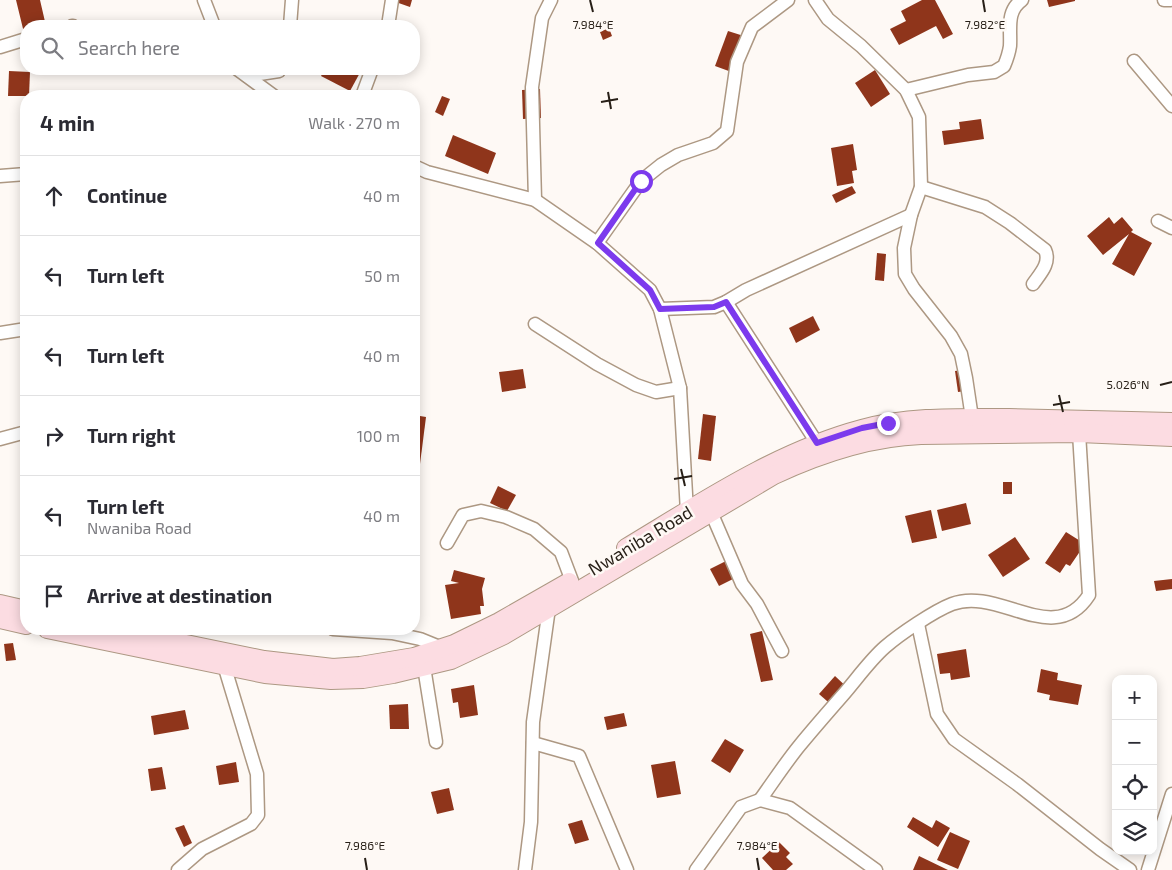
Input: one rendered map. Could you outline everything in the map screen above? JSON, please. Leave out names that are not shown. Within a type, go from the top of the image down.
[{"type":"main road","name":"Nwaniba Road","points":[[142,635],[264,660],[333,668],[384,663],[414,657],[478,634],[781,458],[817,443],[862,428],[909,420],[972,418],[1172,422]]},
{"type":"main road","points":[[76,635],[265,674],[331,680],[364,679],[451,660],[476,649],[504,635],[774,475],[835,450],[898,436],[921,435],[1079,433],[1172,437]]},
{"type":"street","points":[[204,0],[212,20]]},
{"type":"street","points":[[290,20],[292,0]]},
{"type":"street","points":[[389,20],[392,0]]},
{"type":"street","points":[[535,200],[532,87],[542,18],[551,0]]},
{"type":"street","points":[[598,243],[641,181],[661,165],[678,155],[713,143],[727,131],[737,62],[752,27],[788,0]]},
{"type":"street","points":[[814,0],[828,19],[861,46],[906,90],[919,117],[921,188],[911,214],[904,248],[905,274],[914,289],[951,336],[961,354],[972,418]]},
{"type":"street","points":[[906,90],[968,75],[994,72],[1004,66],[1010,46],[1010,25],[1013,9],[1022,0]]},
{"type":"street","points":[[1164,0],[1170,0]]},
{"type":"street","points":[[0,47],[20,41]]},
{"type":"street","points":[[1134,60],[1172,106]]},
{"type":"street","points":[[247,76],[253,75]]},
{"type":"street","points":[[364,90],[370,75]]},
{"type":"street","points":[[247,76],[266,90]]},
{"type":"street","points":[[420,169],[535,200],[598,243],[650,290],[660,309],[680,388],[687,512]]},
{"type":"street","points":[[0,176],[20,174]]},
{"type":"street","points":[[921,188],[984,207],[1010,223],[1045,250],[1048,256],[1046,264],[1033,284]]},
{"type":"street","points":[[660,309],[714,307],[746,290],[911,214]]},
{"type":"street","points":[[1158,221],[1172,228]]},
{"type":"street","points":[[726,302],[817,443]]},
{"type":"street","points":[[536,324],[597,364],[636,385],[656,392],[680,388]]},
{"type":"street","points":[[0,333],[20,330]]},
{"type":"street","points":[[696,870],[741,807],[760,800],[799,746],[884,647],[952,604],[968,600],[997,604],[1046,618],[1069,615],[1083,605],[1089,595],[1079,433]]},
{"type":"street","points":[[0,439],[20,434]]},
{"type":"street","points":[[447,543],[463,515],[481,511],[506,517],[534,529],[561,552],[572,581]]},
{"type":"street","points":[[711,512],[742,584],[756,604],[782,651]]},
{"type":"street","points":[[525,870],[531,822],[533,722],[549,608]]},
{"type":"street","points":[[918,624],[937,714],[954,739],[1017,784],[1130,870]]},
{"type":"street","points":[[406,635],[420,638],[442,648]]},
{"type":"street","points":[[178,870],[202,848],[251,824],[258,815],[257,774],[224,665]]},
{"type":"street","points":[[424,667],[436,742]]},
{"type":"street","points":[[533,744],[579,756],[627,870]]},
{"type":"street","points":[[1148,870],[1172,794]]},
{"type":"street","points":[[760,800],[790,808],[876,870]]},
{"type":"building","points":[[16,0],[40,0],[45,20],[21,20]]},
{"type":"building","points":[[390,0],[412,0],[410,7]]},
{"type":"building","points":[[922,0],[935,0],[953,34],[943,39],[936,26],[899,45],[890,29],[906,21],[901,11]]},
{"type":"building","points":[[1047,0],[1075,0],[1075,1],[1049,7]]},
{"type":"building","points":[[609,28],[612,36],[603,40],[600,32]]},
{"type":"building","points":[[728,31],[750,38],[737,74],[715,66]]},
{"type":"building","points":[[875,70],[890,94],[871,107],[855,83]]},
{"type":"building","points":[[9,71],[20,72],[20,75],[30,75],[29,90],[20,90],[20,96],[8,96]]},
{"type":"building","points":[[322,75],[359,75],[351,90]]},
{"type":"building","points":[[540,89],[541,118],[523,119],[522,90]]},
{"type":"building","points":[[442,96],[450,99],[443,116],[435,112]]},
{"type":"building","points":[[981,119],[984,139],[944,145],[942,131],[960,129],[959,122]]},
{"type":"building","points":[[453,135],[496,153],[488,174],[445,156]]},
{"type":"building","points":[[853,144],[857,170],[852,171],[854,183],[837,186],[831,148]]},
{"type":"building","points":[[852,186],[856,193],[836,203],[832,195]]},
{"type":"building","points":[[1109,217],[1114,224],[1122,217],[1133,230],[1131,232],[1152,243],[1134,276],[1112,264],[1129,234],[1103,255],[1087,236]]},
{"type":"building","points":[[877,253],[886,254],[884,281],[875,280]]},
{"type":"building","points":[[813,316],[820,330],[796,343],[789,328]]},
{"type":"building","points":[[523,369],[526,388],[502,392],[499,372]]},
{"type":"building","points":[[970,369],[973,390],[958,392],[955,371]]},
{"type":"building","points":[[703,414],[716,416],[711,461],[698,459]]},
{"type":"building","points":[[420,416],[426,417],[420,464]]},
{"type":"building","points":[[1003,482],[1012,482],[1012,494],[1003,494]]},
{"type":"building","points":[[498,486],[516,495],[507,511],[490,503]]},
{"type":"building","points":[[966,503],[971,524],[942,531],[937,510]]},
{"type":"building","points":[[931,510],[937,538],[912,543],[905,516]]},
{"type":"building","points":[[1066,532],[1085,544],[1070,566],[1066,564],[1060,573],[1045,563]]},
{"type":"building","points":[[1015,537],[1030,559],[1003,577],[988,555]]},
{"type":"building","points":[[728,560],[737,577],[719,586],[710,569]]},
{"type":"building","points":[[454,570],[485,578],[482,589],[484,606],[480,606],[481,614],[451,619],[445,585],[459,583],[451,581]]},
{"type":"building","points":[[1172,579],[1172,589],[1156,591],[1154,581]]},
{"type":"building","points":[[762,631],[773,680],[761,682],[750,634]]},
{"type":"building","points":[[13,643],[16,660],[6,661],[4,644]]},
{"type":"building","points":[[966,649],[970,677],[951,680],[950,673],[940,674],[937,654]]},
{"type":"building","points":[[1041,669],[1058,673],[1057,680],[1082,685],[1078,705],[1049,700],[1050,695],[1037,692]]},
{"type":"building","points":[[835,676],[852,692],[836,709],[819,694]]},
{"type":"building","points":[[474,685],[478,715],[460,718],[458,702],[453,703],[451,689]]},
{"type":"building","points":[[408,704],[409,729],[390,729],[389,705]]},
{"type":"building","points":[[185,710],[189,729],[154,735],[151,716]]},
{"type":"building","points":[[624,713],[627,726],[607,730],[604,717]]},
{"type":"building","points":[[725,739],[744,750],[730,773],[711,761]]},
{"type":"building","points":[[675,761],[681,794],[657,798],[651,765]]},
{"type":"building","points":[[236,762],[239,782],[219,785],[216,766]]},
{"type":"building","points":[[162,767],[166,789],[151,791],[148,769]]},
{"type":"building","points":[[449,788],[454,810],[437,814],[431,792]]},
{"type":"building","points":[[913,817],[932,828],[936,820],[950,828],[938,847],[907,827]]},
{"type":"building","points":[[582,820],[589,840],[575,844],[568,824]]},
{"type":"building","points":[[184,825],[192,843],[184,847],[175,828]]},
{"type":"building","points":[[950,832],[970,841],[958,869],[937,860]]},
{"type":"building","points":[[779,842],[790,853],[786,857],[793,864],[786,870],[773,870],[762,858]]},
{"type":"building","points":[[919,856],[948,870],[913,870]]},
{"type":"route","points":[[641,181],[598,243],[650,290],[660,309],[714,307],[726,302],[817,443],[862,428],[888,423]]}]
